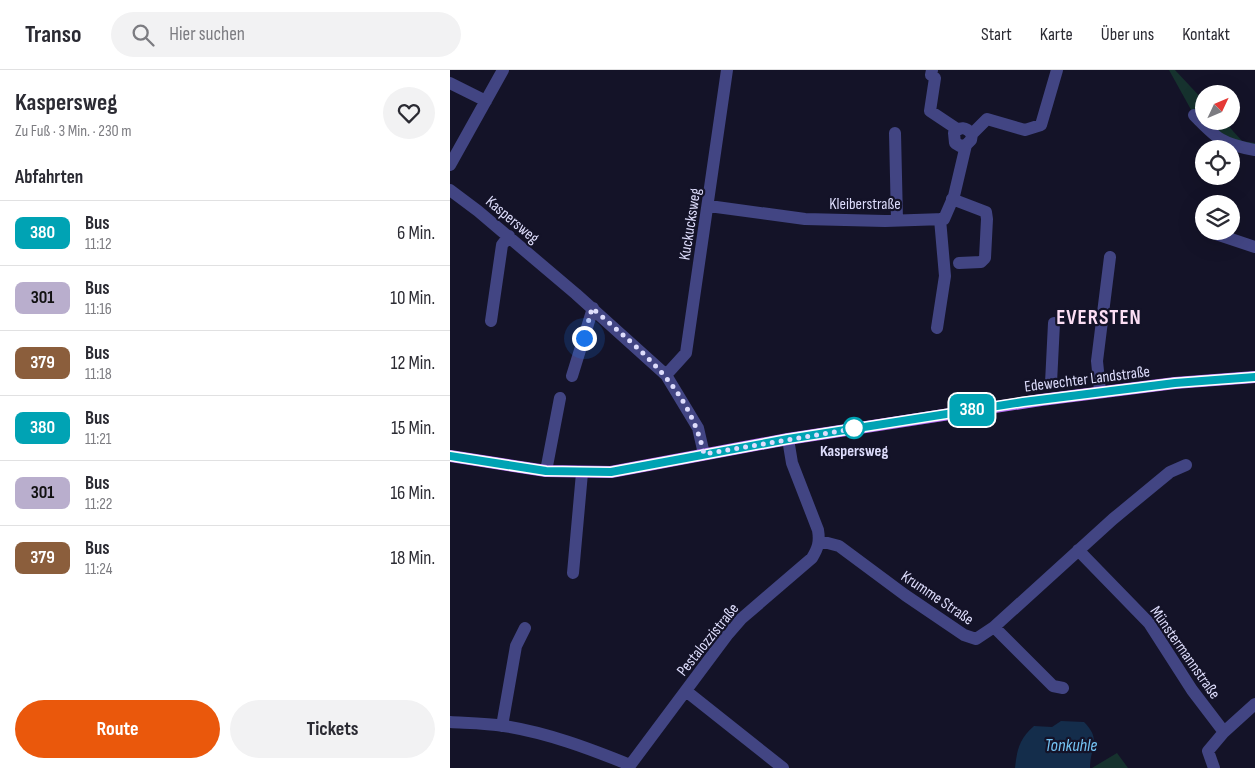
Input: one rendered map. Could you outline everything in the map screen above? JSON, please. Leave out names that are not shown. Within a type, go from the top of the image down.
[{"type":"main road","name":"Edewechter Landstraße","points":[[450,456],[546,471],[582,473],[626,470],[788,439],[1100,391],[1255,377]]},
{"type":"street","points":[[450,165],[503,70]]},
{"type":"street","name":"Kuckucksweg","points":[[666,375],[686,353],[728,70]]},
{"type":"street","points":[[932,70],[931,75],[935,78],[930,111],[957,129],[954,133],[955,142],[960,146],[969,140],[987,119],[1025,130],[1041,125],[1057,70]]},
{"type":"street","points":[[450,83],[486,101]]},
{"type":"street","points":[[1194,115],[1216,138],[1228,144],[1255,150]]},
{"type":"street","points":[[895,134],[897,220]]},
{"type":"street","points":[[937,328],[945,276],[940,219],[944,219],[952,199],[969,140]]},
{"type":"street","name":"Kaspersweg","points":[[450,190],[509,236],[666,375],[698,428],[704,454]]},
{"type":"street","points":[[952,199],[986,212],[987,219],[987,253],[985,258],[981,262],[959,263]]},
{"type":"street","name":"Kleiberstraße","points":[[709,206],[805,219],[940,219]]},
{"type":"street","points":[[491,321],[502,245],[509,236]]},
{"type":"street","points":[[1234,240],[1255,247]]},
{"type":"street","points":[[1100,391],[1096,361],[1110,257]]},
{"type":"street","points":[[572,376],[592,308]]},
{"type":"street","points":[[1051,383],[1054,323]]},
{"type":"street","points":[[546,471],[560,398]]},
{"type":"street","points":[[788,439],[792,463],[818,530],[820,541]]},
{"type":"street","name":"Krumme Straße","points":[[820,541],[839,546],[905,595],[964,635],[976,638],[994,627],[1078,550],[1170,472],[1186,465]]},
{"type":"street","points":[[573,573],[582,473]]},
{"type":"street","name":"Pestalozzistraße","points":[[629,766],[741,619],[812,558],[820,541]]},
{"type":"street","name":"Münstermannstraße","points":[[1078,550],[1149,623],[1192,690],[1224,732]]},
{"type":"street","points":[[994,627],[1058,687]]},
{"type":"street","points":[[502,726],[516,646],[525,628]]},
{"type":"street","points":[[686,691],[783,768]]},
{"type":"street","points":[[1214,768],[1208,752],[1224,732],[1255,704]]},
{"type":"street","points":[[450,722],[502,726],[547,735],[581,745],[629,766]]},
{"type":"green space","points":[[1169,70],[1175,70],[1195,91],[1194,115]]},
{"type":"green space","points":[[1212,130],[1232,130],[1242,141],[1255,143],[1255,150],[1240,147],[1240,140],[1223,140]]},
{"type":"green space","points":[[1117,753],[1128,768],[1092,768]]},
{"type":"water","name":"Tonkuhle","points":[[1061,721],[1084,722],[1093,734],[1094,744],[1090,768],[1015,768],[1020,745],[1029,731],[1034,726],[1052,727]]},
{"type":"bus line","name":"380","points":[[450,456],[564,473],[611,472],[788,439],[1023,402],[1100,391],[1255,377]]},
{"type":"place","name":"Kaspersweg","points":[[854,428]]},
{"type":"district","name":"EVERSTEN","points":[[1099,317]]},
{"type":"route","points":[[584,338],[592,308],[666,375],[689,410],[698,428],[704,454],[858,428],[854,428]]}]
